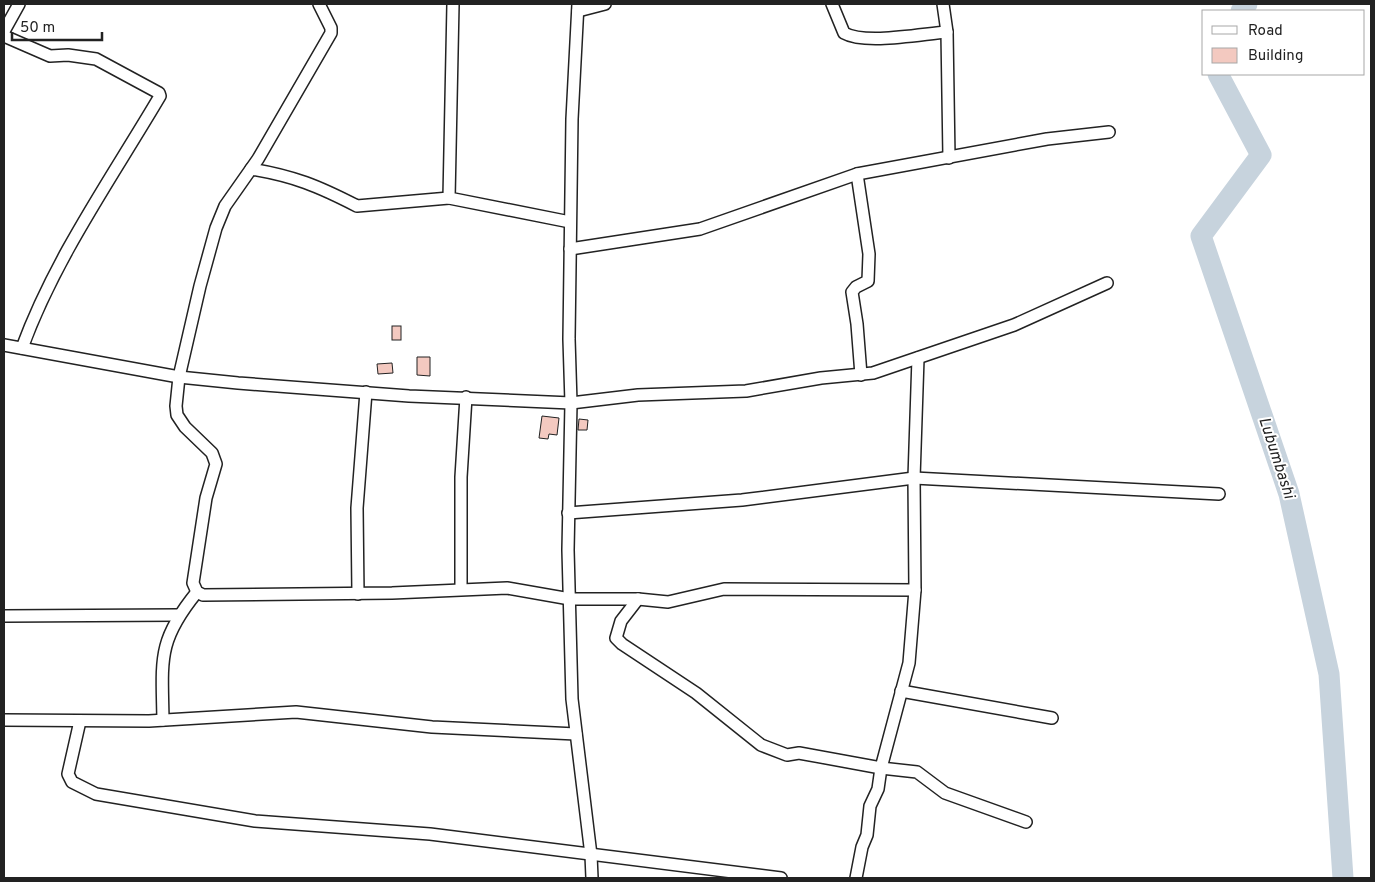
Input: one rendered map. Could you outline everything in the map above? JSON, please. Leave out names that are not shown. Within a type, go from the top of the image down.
[{"type":"street","points":[[4,30],[19,4]]},
{"type":"street","points":[[319,4],[331,28],[331,33],[251,169],[225,206],[216,228],[180,376],[177,415],[185,426],[212,453],[216,464],[206,498],[196,564],[194,583],[197,592],[203,595],[358,594],[507,588],[570,599],[638,599],[668,602],[724,589],[915,590]]},
{"type":"street","points":[[449,198],[452,4]]},
{"type":"street","points":[[592,878],[591,855],[572,699],[568,513],[572,403],[569,339],[570,222],[572,118],[578,7],[605,4]]},
{"type":"street","points":[[832,4],[844,34],[851,37],[866,39],[946,32]]},
{"type":"street","points":[[943,4],[946,32],[949,158]]},
{"type":"street","points":[[4,36],[50,56],[68,55],[96,59],[159,93],[160,96],[67,249],[32,320],[22,348]]},
{"type":"street","points":[[570,249],[700,229],[857,174],[1047,139],[1109,132]]},
{"type":"street","points":[[251,169],[280,174],[317,185],[357,206],[364,207],[390,202],[449,198],[570,222]]},
{"type":"street","points":[[857,174],[869,254],[868,281],[856,287],[852,292],[858,324],[860,375]]},
{"type":"street","points":[[4,345],[180,376],[366,392],[572,403],[638,395],[746,391],[821,378],[860,375],[887,370],[1014,326],[1107,282]]},
{"type":"street","points":[[856,878],[862,847],[867,835],[870,806],[878,789],[881,768],[909,663],[915,590],[914,478],[918,358]]},
{"type":"street","points":[[358,594],[357,508],[366,392]]},
{"type":"street","points":[[461,589],[461,477],[466,397]]},
{"type":"street","points":[[568,513],[742,500],[914,478],[1219,494]]},
{"type":"street","points":[[163,720],[162,664],[168,635],[178,615],[197,592]]},
{"type":"street","points":[[638,599],[621,621],[616,638],[622,644],[696,693],[761,745],[787,755],[799,753],[881,768],[917,772],[945,793],[1026,822]]},
{"type":"street","points":[[4,616],[178,615]]},
{"type":"street","points":[[901,691],[1052,718]]},
{"type":"street","points":[[4,720],[80,722],[163,720],[296,712],[432,727],[576,734]]},
{"type":"street","points":[[80,722],[68,774],[72,782],[96,794],[256,821],[430,834],[781,878]]},
{"type":"building","points":[[392,326],[401,326],[401,340],[392,340]]},
{"type":"building","points":[[417,357],[430,357],[430,376],[417,375]]},
{"type":"building","points":[[392,363],[393,373],[378,374],[377,364]]},
{"type":"building","points":[[542,416],[559,418],[557,435],[549,434],[548,439],[539,438]]},
{"type":"building","points":[[579,419],[588,420],[587,430],[578,430]]},
{"type":"waterway","name":"Lubumbashi","points":[[1242,10],[1247,4]]},
{"type":"waterway","name":"Lubumbashi","points":[[1219,75],[1261,155],[1201,236],[1289,494],[1329,674],[1343,878]]}]
